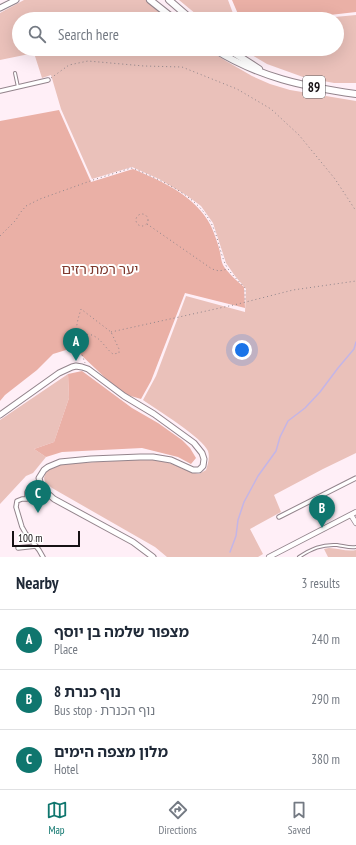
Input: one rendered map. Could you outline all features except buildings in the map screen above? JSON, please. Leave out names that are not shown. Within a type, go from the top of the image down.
[{"type":"highway","points":[[150,0],[165,12]]},
{"type":"highway","points":[[169,0],[183,12]]},
{"type":"highway","name":"89","points":[[225,56],[242,65],[292,83],[356,94]]},
{"type":"highway","name":"89","points":[[239,56],[272,77]]},
{"type":"main road","points":[[0,8],[16,0]]},
{"type":"main road","points":[[0,415],[59,373],[76,366],[88,369],[124,396],[154,414],[194,443],[202,453],[204,459],[203,466],[199,470],[193,470],[164,459],[140,457],[91,459],[60,462],[44,470],[40,478],[40,484],[44,491],[54,499],[132,542],[153,557]]},
{"type":"street","points":[[0,91],[48,80]]},
{"type":"street","points":[[279,517],[356,478]]},
{"type":"street","points":[[40,484],[34,485],[27,492],[27,499],[22,498],[17,501],[16,507],[22,527],[43,557]]},
{"type":"street","points":[[269,557],[356,512]]},
{"type":"street","points":[[351,515],[356,523]]},
{"type":"street","points":[[18,548],[36,546]]},
{"type":"lane","points":[[15,73],[18,87]]},
{"type":"lane","points":[[299,557],[324,545],[356,547]]},
{"type":"path","points":[[48,80],[69,65],[88,61],[144,66],[182,67],[238,89],[271,109],[299,135],[335,179],[356,211]]},
{"type":"path","points":[[0,236],[16,220],[26,206],[40,199],[132,168],[165,183],[196,203],[210,222],[218,241],[224,263],[245,288],[245,302]]},
{"type":"path","points":[[139,214],[145,215],[148,218],[147,224],[139,226],[136,223],[136,217],[139,214]]},
{"type":"path","points":[[147,224],[212,269],[228,269]]},
{"type":"path","points":[[111,332],[293,290],[356,281]]},
{"type":"path","points":[[75,335],[94,335],[113,354],[119,353],[119,349],[111,332],[81,310],[75,335],[88,369]]},
{"type":"shaded area","points":[[24,0],[147,0],[162,12],[12,12],[12,56],[19,56],[0,60],[0,13]]},
{"type":"shaded area","points":[[179,0],[228,0],[232,12],[194,12]]},
{"type":"shaded area","points":[[356,15],[356,83],[334,83],[303,77],[267,64],[254,56],[344,56],[344,16]]},
{"type":"shaded area","points":[[35,56],[218,56],[252,76],[270,84],[290,90],[356,101],[356,453],[274,495],[281,512],[250,529],[263,554],[258,557],[167,557],[155,547],[52,488],[45,482],[44,478],[48,469],[62,464],[149,459],[178,466],[199,474],[206,470],[209,456],[204,445],[189,432],[143,400],[156,376],[186,296],[245,312],[246,289],[226,263],[213,223],[201,206],[186,195],[159,179],[132,167],[92,179],[61,109],[51,75],[42,78]]},
{"type":"shaded area","points":[[68,374],[69,398],[54,442],[34,449],[46,457],[33,473],[26,476],[0,504],[0,420]]},
{"type":"shaded area","points":[[329,548],[350,551],[356,550],[356,557],[328,557],[324,549]]},
{"type":"green space","points":[[232,0],[356,0],[356,12],[344,13],[344,12],[237,12]]},
{"type":"green space","name":"יער רמת רזים","points":[[59,110],[91,182],[133,169],[166,184],[177,191],[197,206],[205,215],[215,236],[223,265],[244,287],[245,308],[185,293],[151,381],[141,399],[124,394],[80,354],[71,350],[66,350],[53,354],[37,370],[5,395],[0,401],[0,121]]},
{"type":"green space","points":[[82,371],[132,408],[158,423],[182,440],[190,448],[196,458],[191,464],[178,457],[142,448],[62,452],[46,457],[34,449],[54,442],[69,398],[68,374]]},
{"type":"waterway","points":[[230,552],[236,536],[238,520],[244,502],[258,476],[276,451],[280,437],[288,421],[305,408],[320,392],[354,349],[356,342]]},
{"type":"place","name":"מצפור שלמה בן יוסף","points":[[76,361]]},
{"type":"place","name":"מלון מצפה הימים","points":[[38,513]]},
{"type":"place","name":"נוף כנרת 8","points":[[322,528]]}]
